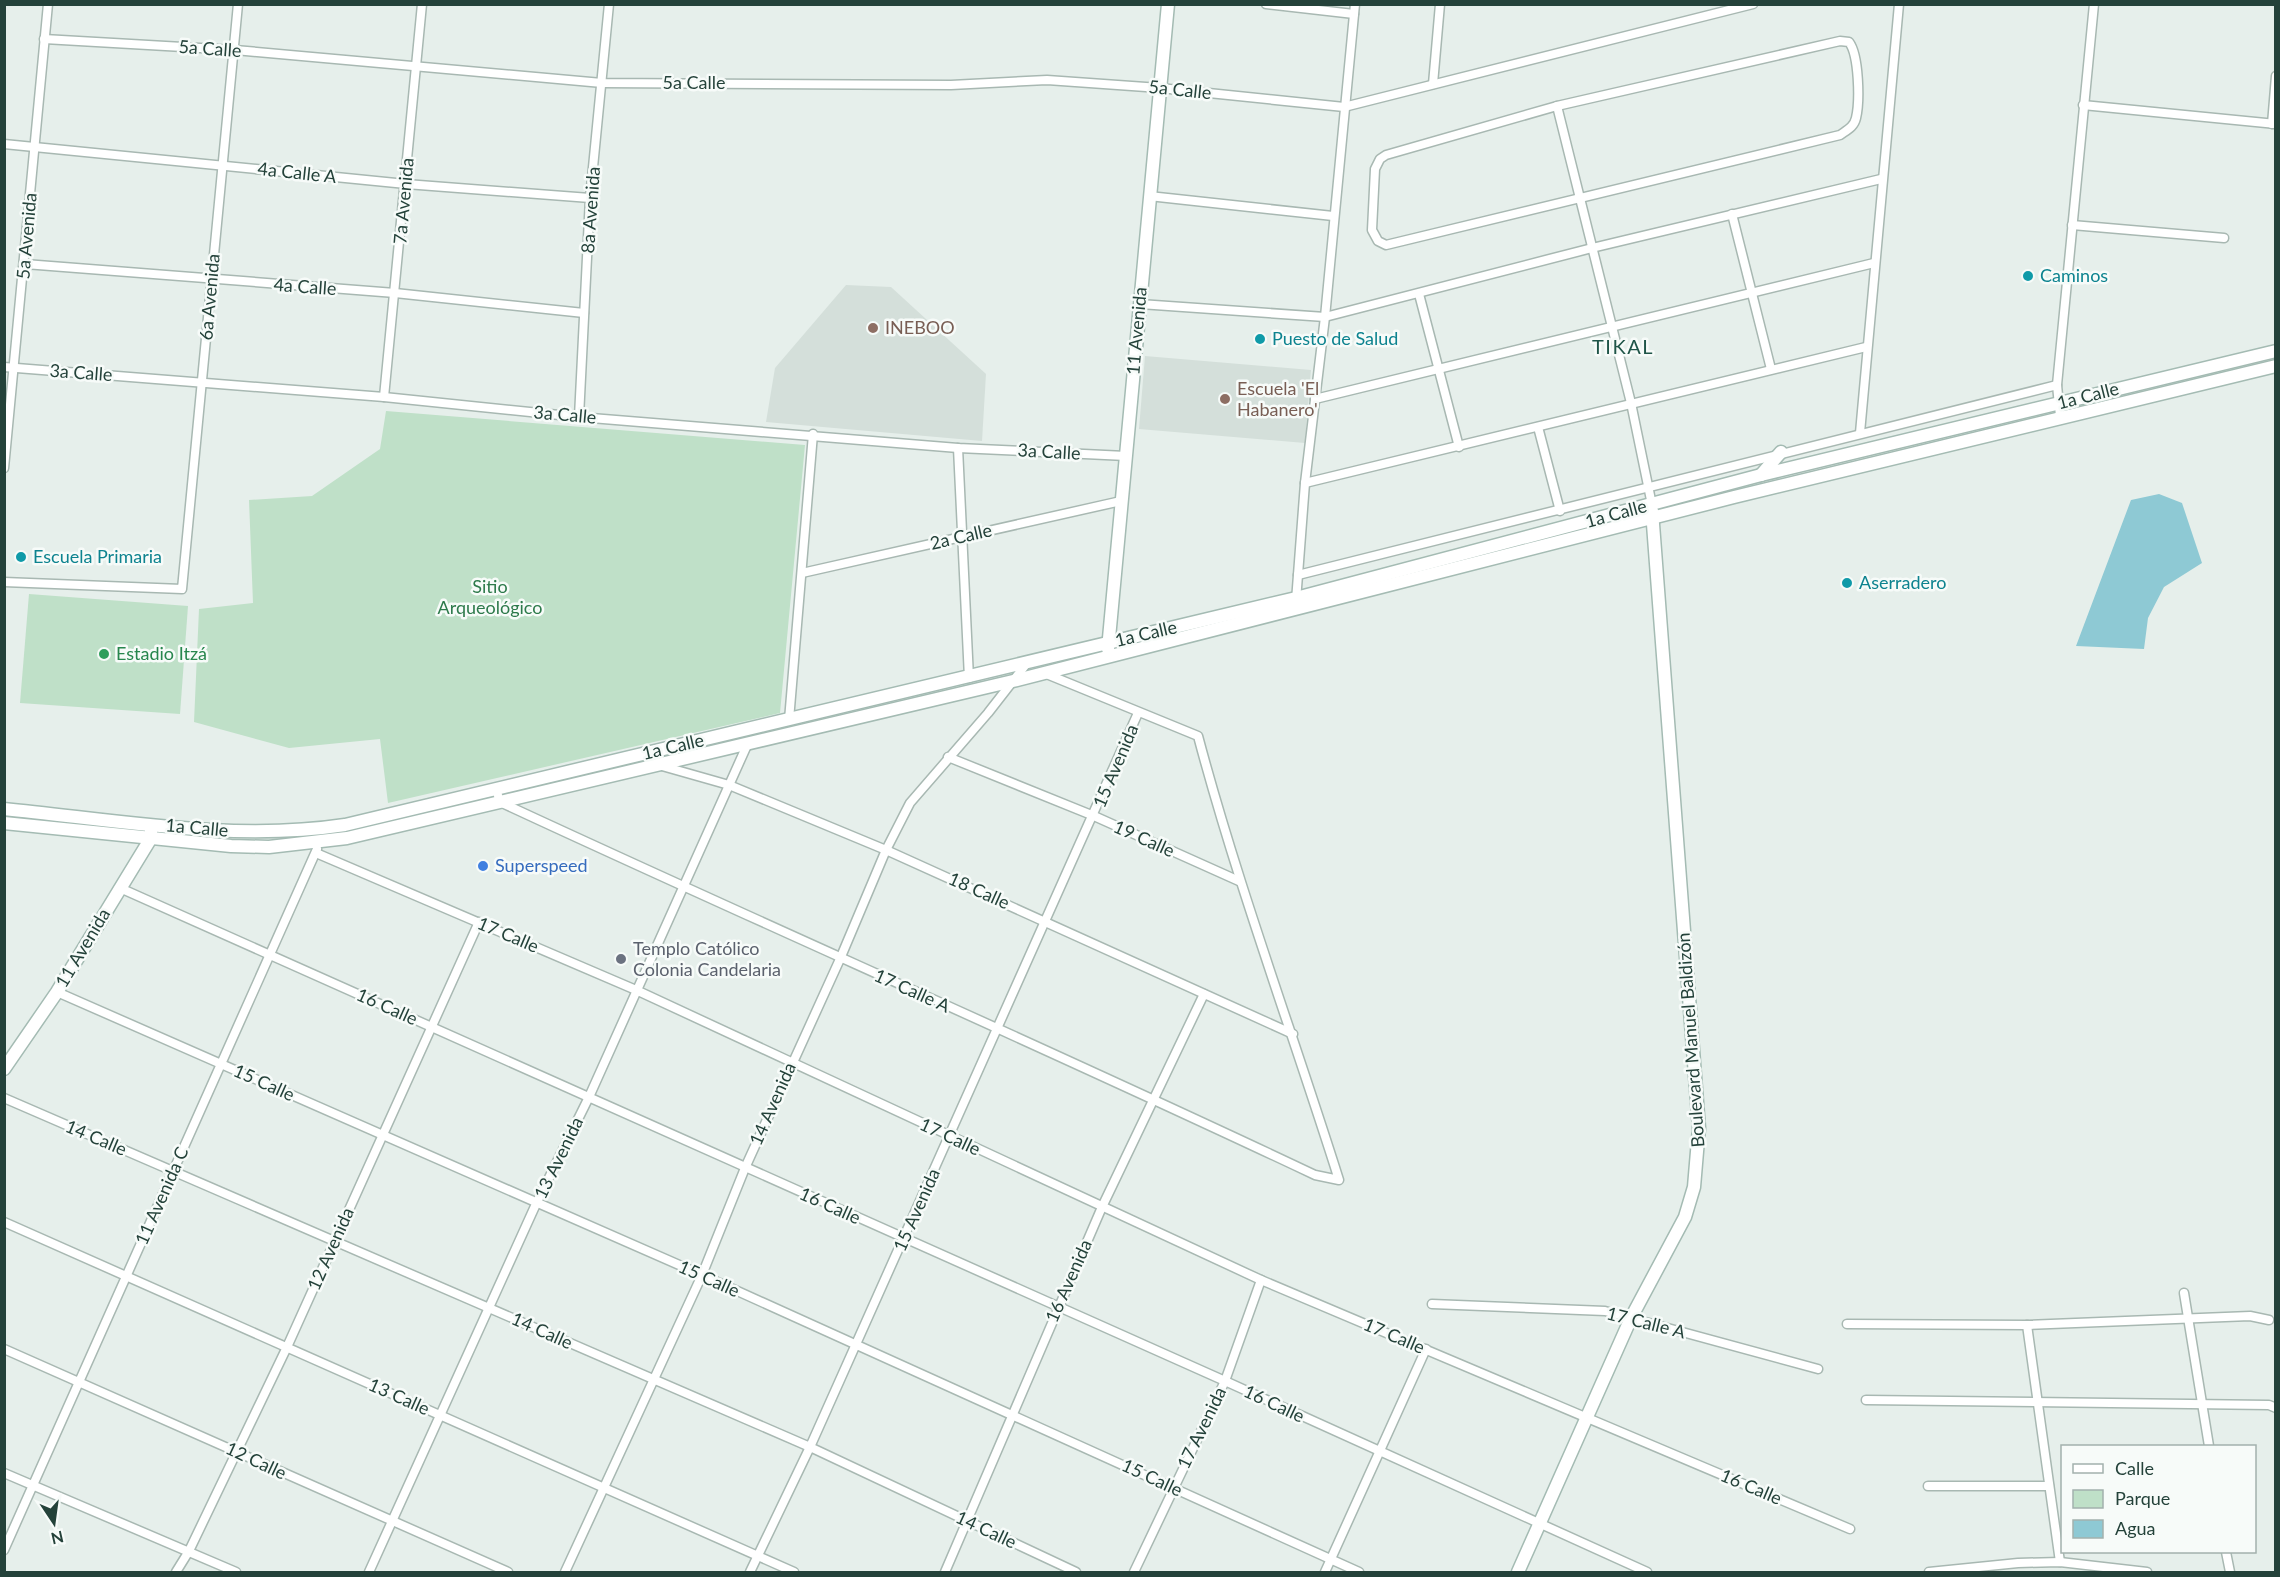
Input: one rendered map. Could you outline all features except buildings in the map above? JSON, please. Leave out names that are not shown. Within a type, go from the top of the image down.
[{"type":"main road","name":"11 Avenida","points":[[1108,650],[1168,4]]},
{"type":"main road","name":"1a Calle","points":[[1297,604],[1730,483],[2276,351]]},
{"type":"main road","name":"1a Calle","points":[[4,823],[241,846],[318,848],[346,831],[496,789],[1026,663],[1108,650],[1653,518],[2060,416],[2276,366]]},
{"type":"main road","points":[[1955,429],[1958,442]]},
{"type":"main road","points":[[1761,475],[1781,452]]},
{"type":"main road","points":[[1730,483],[1734,497]]},
{"type":"main road","name":"Boulevard Manuel Baldizón","points":[[1518,1572],[1631,1318],[1685,1217],[1694,1187],[1699,1128],[1652,505]]},
{"type":"main road","name":"1a Calle","points":[[4,809],[234,831],[346,831],[500,802],[1013,681],[1044,673],[1108,650]]},
{"type":"main road","name":"11 Avenida","points":[[4,1069],[57,992],[151,838],[152,824]]},
{"type":"street","name":"5a Avenida","points":[[4,468],[9,367],[25,264],[48,4]]},
{"type":"street","name":"6a Avenida","points":[[4,582],[182,589],[238,4]]},
{"type":"street","name":"7a Avenida","points":[[384,397],[396,293],[422,4]]},
{"type":"street","name":"8a Avenida","points":[[579,417],[590,198],[609,4]]},
{"type":"street","points":[[1266,4],[1354,9],[1325,317],[1305,483],[1297,604]]},
{"type":"street","points":[[1433,84],[1440,4]]},
{"type":"street","points":[[1344,107],[1753,4]]},
{"type":"street","points":[[1860,433],[1881,179],[1899,4]]},
{"type":"street","points":[[2060,416],[2057,385],[2094,4]]},
{"type":"street","name":"5a Calle","points":[[44,39],[235,51],[602,83],[951,85],[1047,80],[1160,88],[1344,107]]},
{"type":"street","points":[[1840,41],[1849,42],[1857,59],[1856,118],[1851,127],[1840,135],[1386,245],[1378,241],[1372,230],[1375,169],[1380,159],[1386,155],[1557,106],[1840,41]]},
{"type":"street","points":[[2083,105],[2274,124],[2276,76]]},
{"type":"street","points":[[1557,106],[1631,403],[1652,505]]},
{"type":"street","name":"4a Calle A","points":[[4,144],[406,184],[590,198]]},
{"type":"street","points":[[1140,304],[1325,317],[1592,248],[1881,179]]},
{"type":"street","points":[[1149,196],[1333,216]]},
{"type":"street","points":[[1732,214],[1754,291],[1771,369]]},
{"type":"street","points":[[2072,225],[2224,238]]},
{"type":"street","points":[[1315,399],[1874,263]]},
{"type":"street","name":"4a Calle","points":[[25,264],[396,293],[584,313]]},
{"type":"street","points":[[1419,294],[1459,447]]},
{"type":"street","points":[[1305,483],[1866,346]]},
{"type":"street","name":"3a Calle","points":[[9,367],[384,397],[579,417],[813,434],[958,448],[1126,456]]},
{"type":"street","name":"1a Calle","points":[[1298,575],[1649,489],[1781,452],[2057,385]]},
{"type":"street","points":[[1538,427],[1560,511]]},
{"type":"street","points":[[789,720],[813,434]]},
{"type":"street","points":[[958,448],[969,678]]},
{"type":"street","name":"2a Calle","points":[[802,573],[1121,501]]},
{"type":"street","points":[[1041,660],[1044,673],[1198,736],[1239,881],[1293,1034]]},
{"type":"street","name":"14 Avenida","points":[[565,1572],[702,1275],[745,1168],[840,959],[886,850],[910,803],[988,713],[1026,663]]},
{"type":"street","name":"15 Avenida","points":[[750,1572],[810,1447],[904,1239],[1138,713]]},
{"type":"street","name":"13 Avenida","points":[[369,1572],[536,1204],[589,1097],[748,743]]},
{"type":"street","name":"19 Calle","points":[[948,757],[1094,816],[1239,881]]},
{"type":"street","name":"18 Calle","points":[[658,765],[729,785],[886,850],[1293,1034]]},
{"type":"street","points":[[496,789],[500,802]]},
{"type":"street","name":"17 Calle A","points":[[500,802],[840,959],[1155,1099],[1315,1175],[1339,1180],[1293,1034]]},
{"type":"street","name":"17 Calle","points":[[318,848],[792,1061],[949,1137],[1261,1280],[1587,1417]]},
{"type":"street","name":"11 Avenida C","points":[[4,1550],[318,848]]},
{"type":"street","name":"16 Calle","points":[[120,888],[1225,1381],[1540,1525]]},
{"type":"street","name":"12 Avenida","points":[[176,1572],[189,1551],[287,1347],[479,922]]},
{"type":"street","name":"15 Calle","points":[[57,992],[702,1275],[1359,1572]]},
{"type":"street","name":"16 Avenida","points":[[945,1572],[968,1522],[1011,1414],[1102,1207],[1204,994]]},
{"type":"street","name":"14 Calle","points":[[4,1098],[810,1447],[1076,1572]]},
{"type":"street","name":"13 Calle","points":[[4,1222],[794,1572]]},
{"type":"street","name":"17 Avenida","points":[[1134,1572],[1225,1381],[1261,1280]]},
{"type":"street","points":[[2184,1293],[2209,1445]]},
{"type":"street","name":"17 Calle A","points":[[1432,1304],[1605,1311],[1818,1369]]},
{"type":"street","points":[[1847,1324],[2027,1325],[2250,1316],[2269,1320]]},
{"type":"street","points":[[2027,1325],[2036,1403],[2060,1562]]},
{"type":"street","name":"12 Calle","points":[[4,1348],[390,1522],[508,1572]]},
{"type":"street","points":[[1325,1572],[1426,1349]]},
{"type":"street","points":[[1866,1400],[2269,1405],[2276,1408]]},
{"type":"street","name":"16 Calle","points":[[1587,1417],[1850,1529]]},
{"type":"street","points":[[4,1473],[236,1572]]},
{"type":"street","points":[[1928,1486],[2049,1486]]},
{"type":"street","points":[[1540,1525],[1647,1572]]},
{"type":"street","points":[[2226,1553],[2230,1572]]},
{"type":"street","points":[[1929,1572],[2060,1562],[2147,1572]]},
{"type":"shaded area","name":"INEBOO","points":[[846,285],[891,287],[986,374],[982,441],[766,422],[775,368]]},
{"type":"shaded area","name":"Escuela 'El Habanero'","points":[[1145,356],[1311,370],[1305,443],[1139,429]]},
{"type":"green space","name":"Sitio Arqueológico","points":[[386,411],[805,445],[780,713],[388,803],[380,739],[289,748],[194,722],[199,609],[253,603],[249,500],[312,496],[380,449]]},
{"type":"green space","name":"Estadio Itzá","points":[[29,594],[188,606],[180,714],[20,703]]},
{"type":"water","points":[[2159,494],[2182,503],[2202,563],[2164,587],[2148,618],[2144,649],[2076,646],[2131,500]]},
{"type":"place","name":"Caminos","points":[[2028,276]]},
{"type":"place","name":"INEBOO","points":[[873,328]]},
{"type":"place","name":"Puesto de Salud","points":[[1260,339]]},
{"type":"place","name":"Escuela 'El Habanero'","points":[[1225,399]]},
{"type":"place","name":"Escuela Primaria","points":[[21,557]]},
{"type":"place","name":"Aserradero","points":[[1847,583]]},
{"type":"place","name":"Estadio Itzá","points":[[104,654]]},
{"type":"place","name":"Superspeed","points":[[483,866]]},
{"type":"place","name":"Templo Católico Colonia Candelaria","points":[[621,959]]},
{"type":"district","name":"TIKAL","points":[[1623,347]]}]
